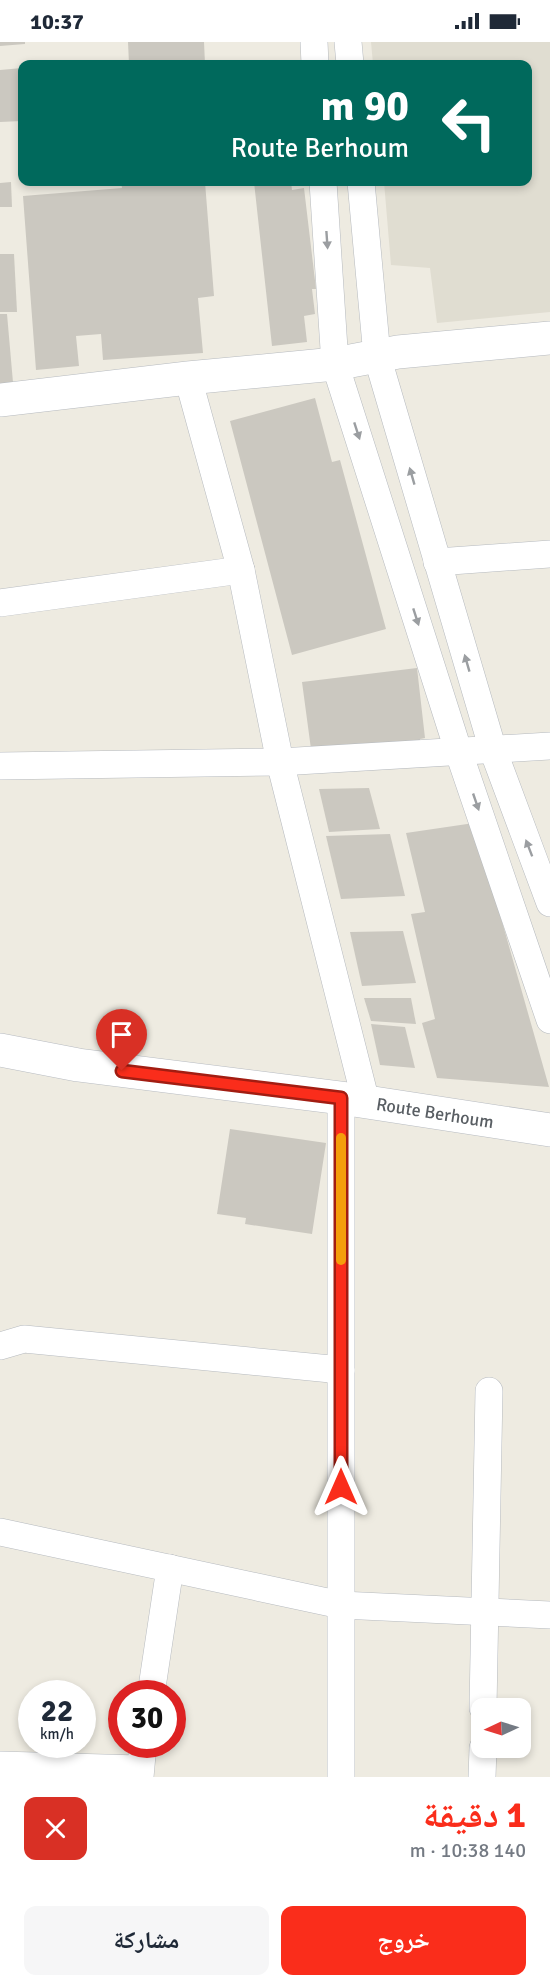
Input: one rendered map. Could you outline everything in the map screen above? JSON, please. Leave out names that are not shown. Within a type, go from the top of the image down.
[{"type":"street","points":[[314,42],[315,60]]},
{"type":"street","points":[[348,42],[350,60]]},
{"type":"street","points":[[323,186],[335,364],[459,753],[550,1020]]},
{"type":"street","points":[[361,186],[377,356],[493,750],[550,903]]},
{"type":"street","points":[[0,400],[550,338]]},
{"type":"street","points":[[188,378],[241,570],[353,1100],[341,1370],[341,1777]]},
{"type":"street","points":[[437,562],[550,554]]},
{"type":"street","points":[[0,603],[241,570]]},
{"type":"street","points":[[0,766],[280,762],[550,746]]},
{"type":"street","name":"Route Berhoum","points":[[0,1050],[78,1065],[353,1100],[550,1130]]},
{"type":"street","points":[[0,1346],[24,1339],[341,1370]]},
{"type":"street","points":[[483,1698],[489,1391]]},
{"type":"street","points":[[0,1532],[341,1605],[550,1616]]},
{"type":"street","points":[[153,1680],[170,1568]]},
{"type":"street","points":[[482,1777],[483,1758]]},
{"type":"street","points":[[0,1765],[141,1764]]},
{"type":"shaded area","points":[[371,42],[550,42],[550,312],[437,323],[430,268],[391,265],[384,186],[532,186],[532,60],[373,60]]},
{"type":"building","points":[[0,42],[25,42],[25,44],[0,46]]},
{"type":"building","points":[[128,42],[204,42],[205,60],[129,60]]},
{"type":"building","points":[[18,68],[18,121],[0,122],[0,70]]},
{"type":"building","points":[[11,182],[12,207],[0,207],[0,183]]},
{"type":"building","points":[[122,186],[205,186],[214,296],[198,298],[203,353],[103,360],[101,334],[76,336],[79,366],[36,370],[23,196],[122,188]]},
{"type":"building","points":[[254,186],[292,186],[292,190],[304,188],[316,289],[312,289],[315,314],[304,316],[307,342],[272,346]]},
{"type":"building","points":[[0,254],[14,254],[17,312],[0,312]]},
{"type":"building","points":[[0,314],[7,314],[14,394],[0,395]]},
{"type":"building","points":[[315,398],[332,462],[340,460],[386,629],[292,655],[230,421]]},
{"type":"building","points":[[417,668],[425,738],[420,739],[421,751],[313,764],[302,682]]},
{"type":"building","points":[[369,788],[380,829],[329,832],[319,789]]},
{"type":"building","points":[[474,823],[549,1087],[437,1078],[422,1023],[435,1019],[411,914],[425,912],[406,833]]},
{"type":"building","points":[[390,834],[405,896],[341,899],[326,836]]},
{"type":"building","points":[[403,931],[416,983],[362,986],[350,932]]},
{"type":"building","points":[[364,998],[411,998],[416,1024],[371,1021]]},
{"type":"building","points":[[371,1024],[405,1027],[415,1068],[380,1065]]},
{"type":"building","points":[[230,1129],[326,1143],[312,1234],[245,1224],[246,1218],[217,1214]]},
{"type":"slow traffic","points":[[341,1138],[341,1260]]},
{"type":"route","points":[[122,1071],[341,1098],[341,1487]]}]
